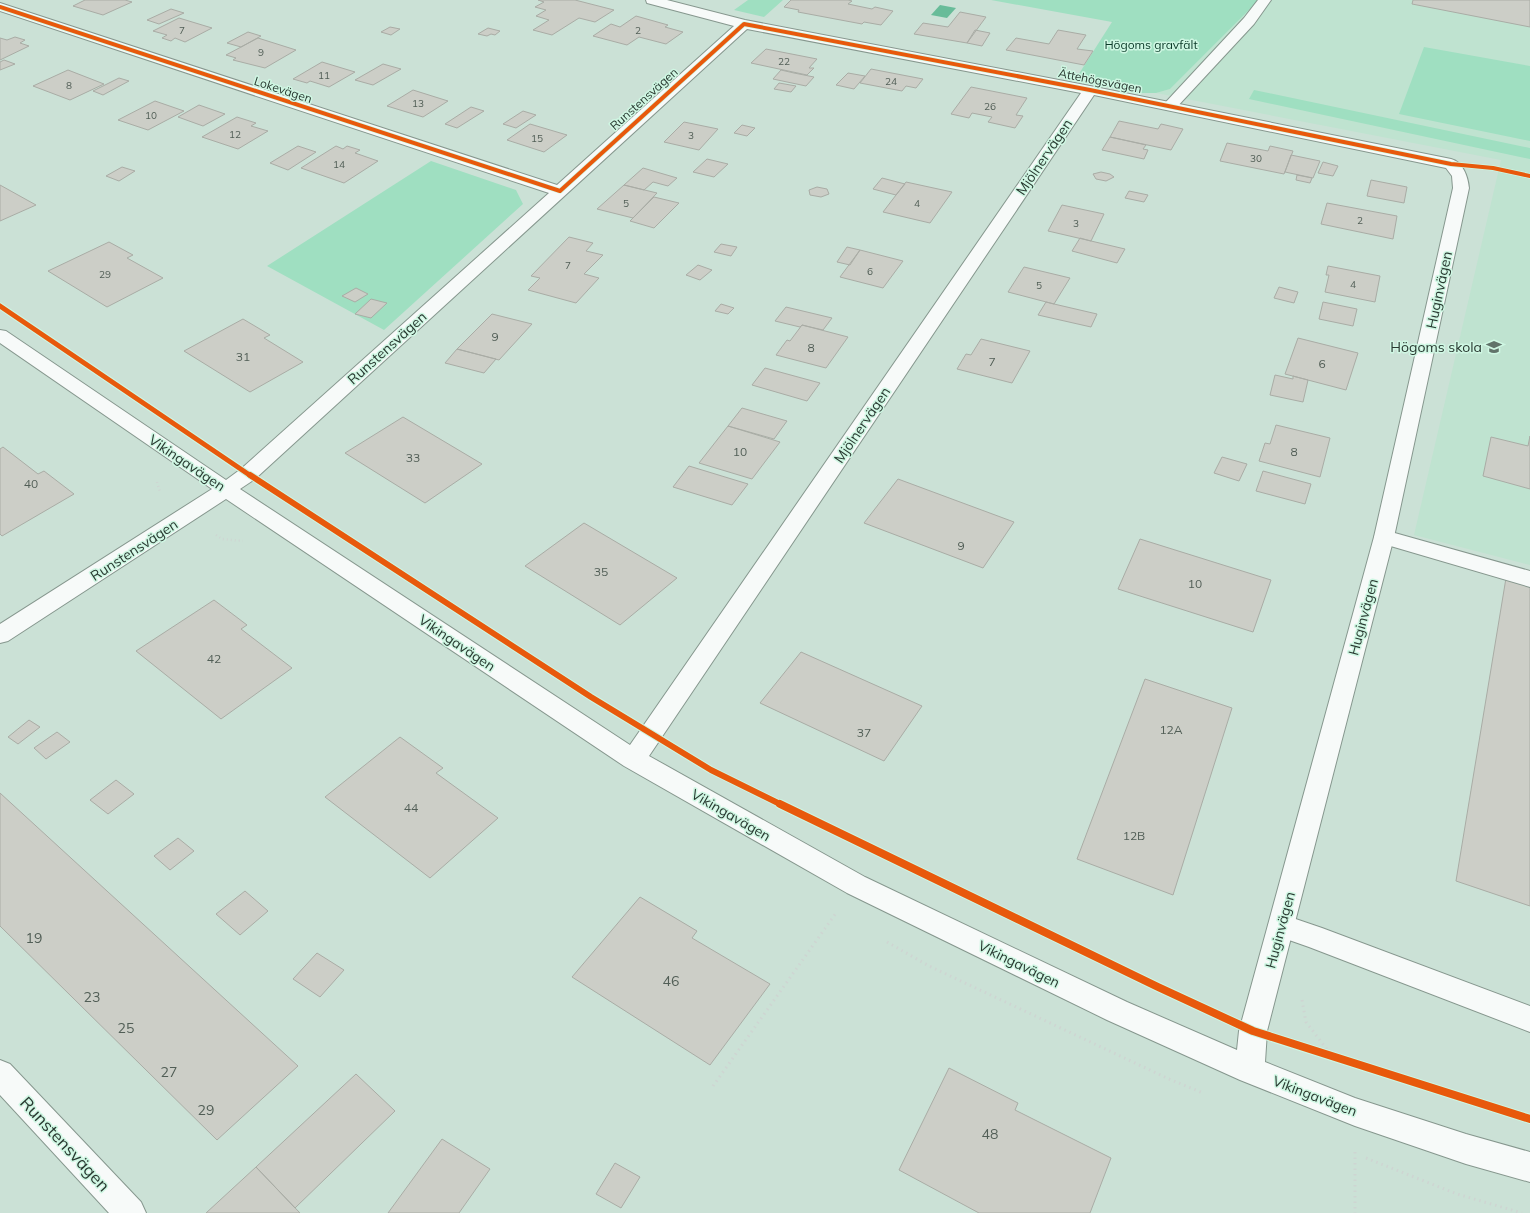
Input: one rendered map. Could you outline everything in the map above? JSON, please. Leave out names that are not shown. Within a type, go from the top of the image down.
[{"type":"street","name":"Ättehögsvägen","points":[[652,0],[744,24],[1090,90],[1451,164]]},
{"type":"street","points":[[1170,106],[1249,21],[1265,0]]},
{"type":"street","name":"Lokevägen","points":[[0,7],[218,80],[560,191]]},
{"type":"street","name":"Runstensvägen","points":[[0,635],[227,490],[248,474],[744,24]]},
{"type":"street","name":"Mjölnervägen","points":[[633,759],[652,734],[1090,90]]},
{"type":"street","name":"Huginvägen","points":[[1250,1070],[1253,1030],[1384,537],[1461,188],[1460,176],[1451,164]]},
{"type":"street","name":"Vikingavägen","points":[[0,335],[227,490],[572,720],[633,759],[856,885],[1116,1011],[1250,1070],[1354,1112],[1466,1149],[1530,1166]]},
{"type":"street","points":[[1384,537],[1530,579]]},
{"type":"street","points":[[1281,926],[1320,939],[1530,1019]]},
{"type":"street","name":"Runstensvägen","points":[[0,1074],[130,1213]]},
{"type":"path","points":[[713,1086],[856,885]]},
{"type":"path","points":[[1318,1051],[1340,1058]]},
{"type":"path","points":[[1354,1112],[1355,1213]]},
{"type":"path","points":[[1355,1154],[1457,1194],[1522,1213]]},
{"type":"shaded area","name":"Högoms skola","points":[[1259,0],[1530,0],[1530,565],[1414,535],[1501,160],[1156,93],[1170,89]]},
{"type":"shaded area","points":[[940,5],[956,8],[947,18],[931,15]]},
{"type":"green space","points":[[748,0],[783,0],[764,17],[734,10]]},
{"type":"green space","name":"Högoms gravfält","points":[[991,0],[1259,0],[1170,89],[1156,93],[1141,93],[1075,80],[1112,22]]},
{"type":"green space","points":[[1424,47],[1530,66],[1530,141],[1399,114]]},
{"type":"green space","points":[[1254,90],[1530,148],[1530,159],[1249,99]]},
{"type":"green space","points":[[431,161],[516,190],[523,204],[384,330],[267,266]]},
{"type":"building","points":[[85,0],[125,0],[132,2],[103,15],[73,6]]},
{"type":"building","points":[[538,0],[575,0],[614,10],[595,22],[579,18],[552,35],[533,30],[549,20],[536,16],[546,10],[535,7],[544,2]]},
{"type":"building","points":[[791,0],[848,0],[852,1],[848,4],[872,9],[875,7],[893,11],[881,25],[864,22],[862,24],[798,12],[799,10],[784,7]]},
{"type":"building","points":[[1413,0],[1530,0],[1530,27],[1412,4]]},
{"type":"building","points":[[171,9],[184,13],[159,24],[147,20]]},
{"type":"building","points":[[960,12],[986,17],[967,43],[914,34],[923,23],[948,27]]},
{"type":"building","points":[[636,16],[668,25],[665,27],[683,32],[666,44],[639,37],[627,45],[593,36],[611,24],[620,27]]},
{"type":"building","points":[[179,18],[212,28],[185,42],[175,38],[171,41],[162,38],[167,35],[153,31]]},
{"type":"building","points":[[390,27],[400,29],[391,35],[381,32]]},
{"type":"building","points":[[488,28],[500,31],[495,35],[491,34],[487,36],[478,34]]},
{"type":"building","points":[[975,30],[990,33],[982,46],[967,43]]},
{"type":"building","points":[[1058,30],[1086,35],[1077,49],[1093,51],[1084,65],[1006,50],[1016,38],[1049,44]]},
{"type":"building","points":[[248,32],[261,36],[241,47],[227,43]]},
{"type":"building","points":[[15,37],[25,40],[20,43],[29,46],[0,60],[0,38],[7,40]]},
{"type":"building","points":[[258,38],[296,50],[265,68],[233,60],[236,58],[226,55]]},
{"type":"building","points":[[766,49],[817,59],[809,68],[814,68],[807,75],[751,63]]},
{"type":"building","points":[[4,60],[15,64],[0,70],[0,62]]},
{"type":"building","points":[[322,62],[355,72],[329,87],[310,81],[307,83],[293,79]]},
{"type":"building","points":[[383,64],[401,69],[373,85],[355,80]]},
{"type":"building","points":[[871,69],[923,79],[916,88],[906,86],[902,91],[860,83]]},
{"type":"building","points":[[68,70],[104,84],[70,100],[33,86]]},
{"type":"building","points":[[781,70],[814,77],[806,86],[773,79]]},
{"type":"building","points":[[848,73],[865,76],[854,89],[836,85]]},
{"type":"building","points":[[119,78],[129,81],[103,95],[93,91]]},
{"type":"building","points":[[779,83],[796,86],[791,92],[774,89]]},
{"type":"building","points":[[971,87],[1027,98],[1016,115],[1023,116],[1015,128],[988,122],[992,117],[972,113],[969,118],[951,114]]},
{"type":"building","points":[[413,90],[448,101],[423,117],[387,106]]},
{"type":"building","points":[[155,101],[184,111],[148,130],[118,120]]},
{"type":"building","points":[[199,105],[225,114],[203,126],[178,117]]},
{"type":"building","points":[[471,107],[484,111],[457,128],[445,124]]},
{"type":"building","points":[[523,111],[536,115],[516,128],[503,124]]},
{"type":"building","points":[[237,117],[256,123],[251,126],[268,131],[238,149],[202,137]]},
{"type":"building","points":[[1119,121],[1158,129],[1161,124],[1183,129],[1171,150],[1110,137]]},
{"type":"building","points":[[684,122],[718,129],[699,150],[664,142]]},
{"type":"building","points":[[530,124],[567,135],[544,152],[507,140]]},
{"type":"building","points":[[742,125],[755,128],[747,136],[734,133]]},
{"type":"building","points":[[1110,137],[1146,145],[1143,149],[1148,150],[1144,159],[1102,150]]},
{"type":"building","points":[[1227,143],[1268,151],[1270,146],[1293,151],[1284,174],[1220,161]]},
{"type":"building","points":[[298,146],[316,152],[288,170],[270,163]]},
{"type":"building","points":[[336,146],[343,149],[347,146],[360,150],[355,153],[378,161],[344,183],[301,168]]},
{"type":"building","points":[[1291,155],[1320,161],[1313,178],[1285,172]]},
{"type":"building","points":[[707,159],[728,164],[714,177],[693,172]]},
{"type":"building","points":[[1323,162],[1338,166],[1333,176],[1318,173]]},
{"type":"building","points":[[122,167],[135,171],[119,181],[106,176]]},
{"type":"building","points":[[643,168],[677,178],[668,186],[653,182],[644,190],[624,185]]},
{"type":"building","points":[[1101,172],[1110,174],[1114,177],[1106,181],[1096,179],[1093,174]]},
{"type":"building","points":[[1297,175],[1312,178],[1310,183],[1296,180]]},
{"type":"building","points":[[882,178],[905,184],[896,195],[873,189]]},
{"type":"building","points":[[1371,180],[1407,187],[1404,203],[1367,196]]},
{"type":"building","points":[[906,182],[952,192],[930,223],[883,212]]},
{"type":"building","points":[[0,185],[36,205],[0,221]]},
{"type":"building","points":[[624,185],[657,193],[633,218],[597,209]]},
{"type":"building","points":[[817,187],[827,189],[829,194],[821,197],[810,195],[809,190]]},
{"type":"building","points":[[1129,191],[1148,195],[1144,202],[1125,198]]},
{"type":"building","points":[[654,197],[679,203],[654,228],[630,221]]},
{"type":"building","points":[[1327,203],[1397,216],[1393,239],[1321,224]]},
{"type":"building","points":[[1062,205],[1104,214],[1091,241],[1048,231]]},
{"type":"building","points":[[569,237],[593,243],[586,251],[603,255],[584,274],[599,278],[576,303],[528,290],[540,278],[531,276]]},
{"type":"building","points":[[1080,238],[1125,249],[1117,263],[1072,251]]},
{"type":"building","points":[[109,242],[133,255],[127,258],[163,278],[107,307],[48,271]]},
{"type":"building","points":[[721,244],[737,247],[731,256],[714,252]]},
{"type":"building","points":[[847,247],[860,250],[850,265],[837,262]]},
{"type":"building","points":[[860,250],[903,261],[883,288],[840,277]]},
{"type":"building","points":[[698,265],[712,270],[700,280],[686,275]]},
{"type":"building","points":[[1328,266],[1380,276],[1375,302],[1325,292],[1329,275],[1326,275]]},
{"type":"building","points":[[1024,267],[1070,278],[1054,304],[1008,292]]},
{"type":"building","points":[[1279,287],[1298,292],[1294,303],[1274,298]]},
{"type":"building","points":[[356,288],[368,294],[355,302],[342,296]]},
{"type":"building","points":[[371,299],[387,303],[371,318],[355,314]]},
{"type":"building","points":[[1046,302],[1097,314],[1091,327],[1038,315]]},
{"type":"building","points":[[1323,302],[1357,309],[1353,326],[1319,319]]},
{"type":"building","points":[[721,304],[734,308],[728,314],[715,311]]},
{"type":"building","points":[[786,307],[832,318],[823,330],[802,325],[800,327],[775,321]]},
{"type":"building","points":[[492,314],[532,324],[499,360],[457,349]]},
{"type":"building","points":[[243,319],[270,335],[264,338],[303,362],[250,392],[184,351]]},
{"type":"building","points":[[802,325],[848,337],[826,368],[776,355],[787,340],[790,341]]},
{"type":"building","points":[[1298,338],[1358,353],[1346,390],[1285,374]]},
{"type":"building","points":[[981,339],[1030,351],[1012,383],[957,369],[966,354],[971,355]]},
{"type":"building","points":[[457,349],[496,359],[484,373],[445,363]]},
{"type":"building","points":[[765,368],[820,383],[807,401],[752,385]]},
{"type":"building","points":[[1275,375],[1293,379],[1293,376],[1308,380],[1303,402],[1270,395]]},
{"type":"building","points":[[742,408],[787,421],[774,439],[728,426]]},
{"type":"building","points":[[403,417],[482,464],[425,503],[345,453]]},
{"type":"building","points":[[1276,425],[1330,438],[1320,477],[1259,461],[1265,443],[1270,444]]},
{"type":"building","points":[[728,426],[780,442],[752,479],[699,463]]},
{"type":"building","points":[[1530,436],[1530,489],[1483,476],[1491,437],[1528,446]]},
{"type":"building","points":[[3,447],[38,474],[44,471],[74,494],[2,536],[0,534],[0,449]]},
{"type":"building","points":[[1222,457],[1247,464],[1239,481],[1214,473]]},
{"type":"building","points":[[689,466],[748,484],[732,505],[673,487]]},
{"type":"building","points":[[1263,471],[1311,484],[1305,504],[1256,491]]},
{"type":"building","points":[[898,479],[1014,522],[983,568],[864,523]]},
{"type":"building","points":[[584,523],[677,578],[620,625],[525,566]]},
{"type":"building","points":[[1140,539],[1271,580],[1253,632],[1118,589]]},
{"type":"building","points":[[1506,578],[1530,585],[1530,906],[1456,881]]},
{"type":"building","points":[[214,600],[247,625],[241,629],[292,668],[221,719],[136,651]]},
{"type":"building","points":[[801,652],[922,706],[884,761],[760,703]]},
{"type":"building","points":[[1145,679],[1232,708],[1173,895],[1077,859]]},
{"type":"building","points":[[29,720],[40,727],[18,744],[8,737]]},
{"type":"building","points":[[57,732],[70,742],[46,759],[34,748]]},
{"type":"building","points":[[400,737],[443,768],[436,773],[498,818],[430,878],[325,797]]},
{"type":"building","points":[[116,780],[134,794],[108,814],[90,800]]},
{"type":"building","points":[[0,793],[298,1066],[217,1140],[0,926]]},
{"type":"building","points":[[178,838],[194,851],[170,870],[154,856]]},
{"type":"building","points":[[245,891],[268,911],[240,935],[216,914]]},
{"type":"building","points":[[640,897],[697,931],[692,938],[770,984],[710,1065],[572,977]]},
{"type":"building","points":[[317,953],[344,970],[320,997],[293,979]]},
{"type":"building","points":[[949,1068],[1018,1103],[1015,1110],[1111,1158],[1090,1213],[979,1213],[899,1170]]},
{"type":"building","points":[[356,1074],[395,1111],[295,1208],[256,1167]]},
{"type":"building","points":[[442,1139],[490,1169],[459,1213],[388,1213]]},
{"type":"building","points":[[615,1163],[640,1177],[621,1208],[596,1194]]},
{"type":"building","points":[[256,1167],[300,1213],[206,1213]]},
{"type":"cycle path","points":[[0,7],[560,191],[744,24],[1090,90],[1451,164],[1493,168],[1530,176]]},
{"type":"cycle path","points":[[0,306],[248,474],[591,697],[711,770],[1158,987],[1253,1031],[1530,1119]]},
{"type":"place","name":"Högoms skola","points":[[1494,347]]}]
